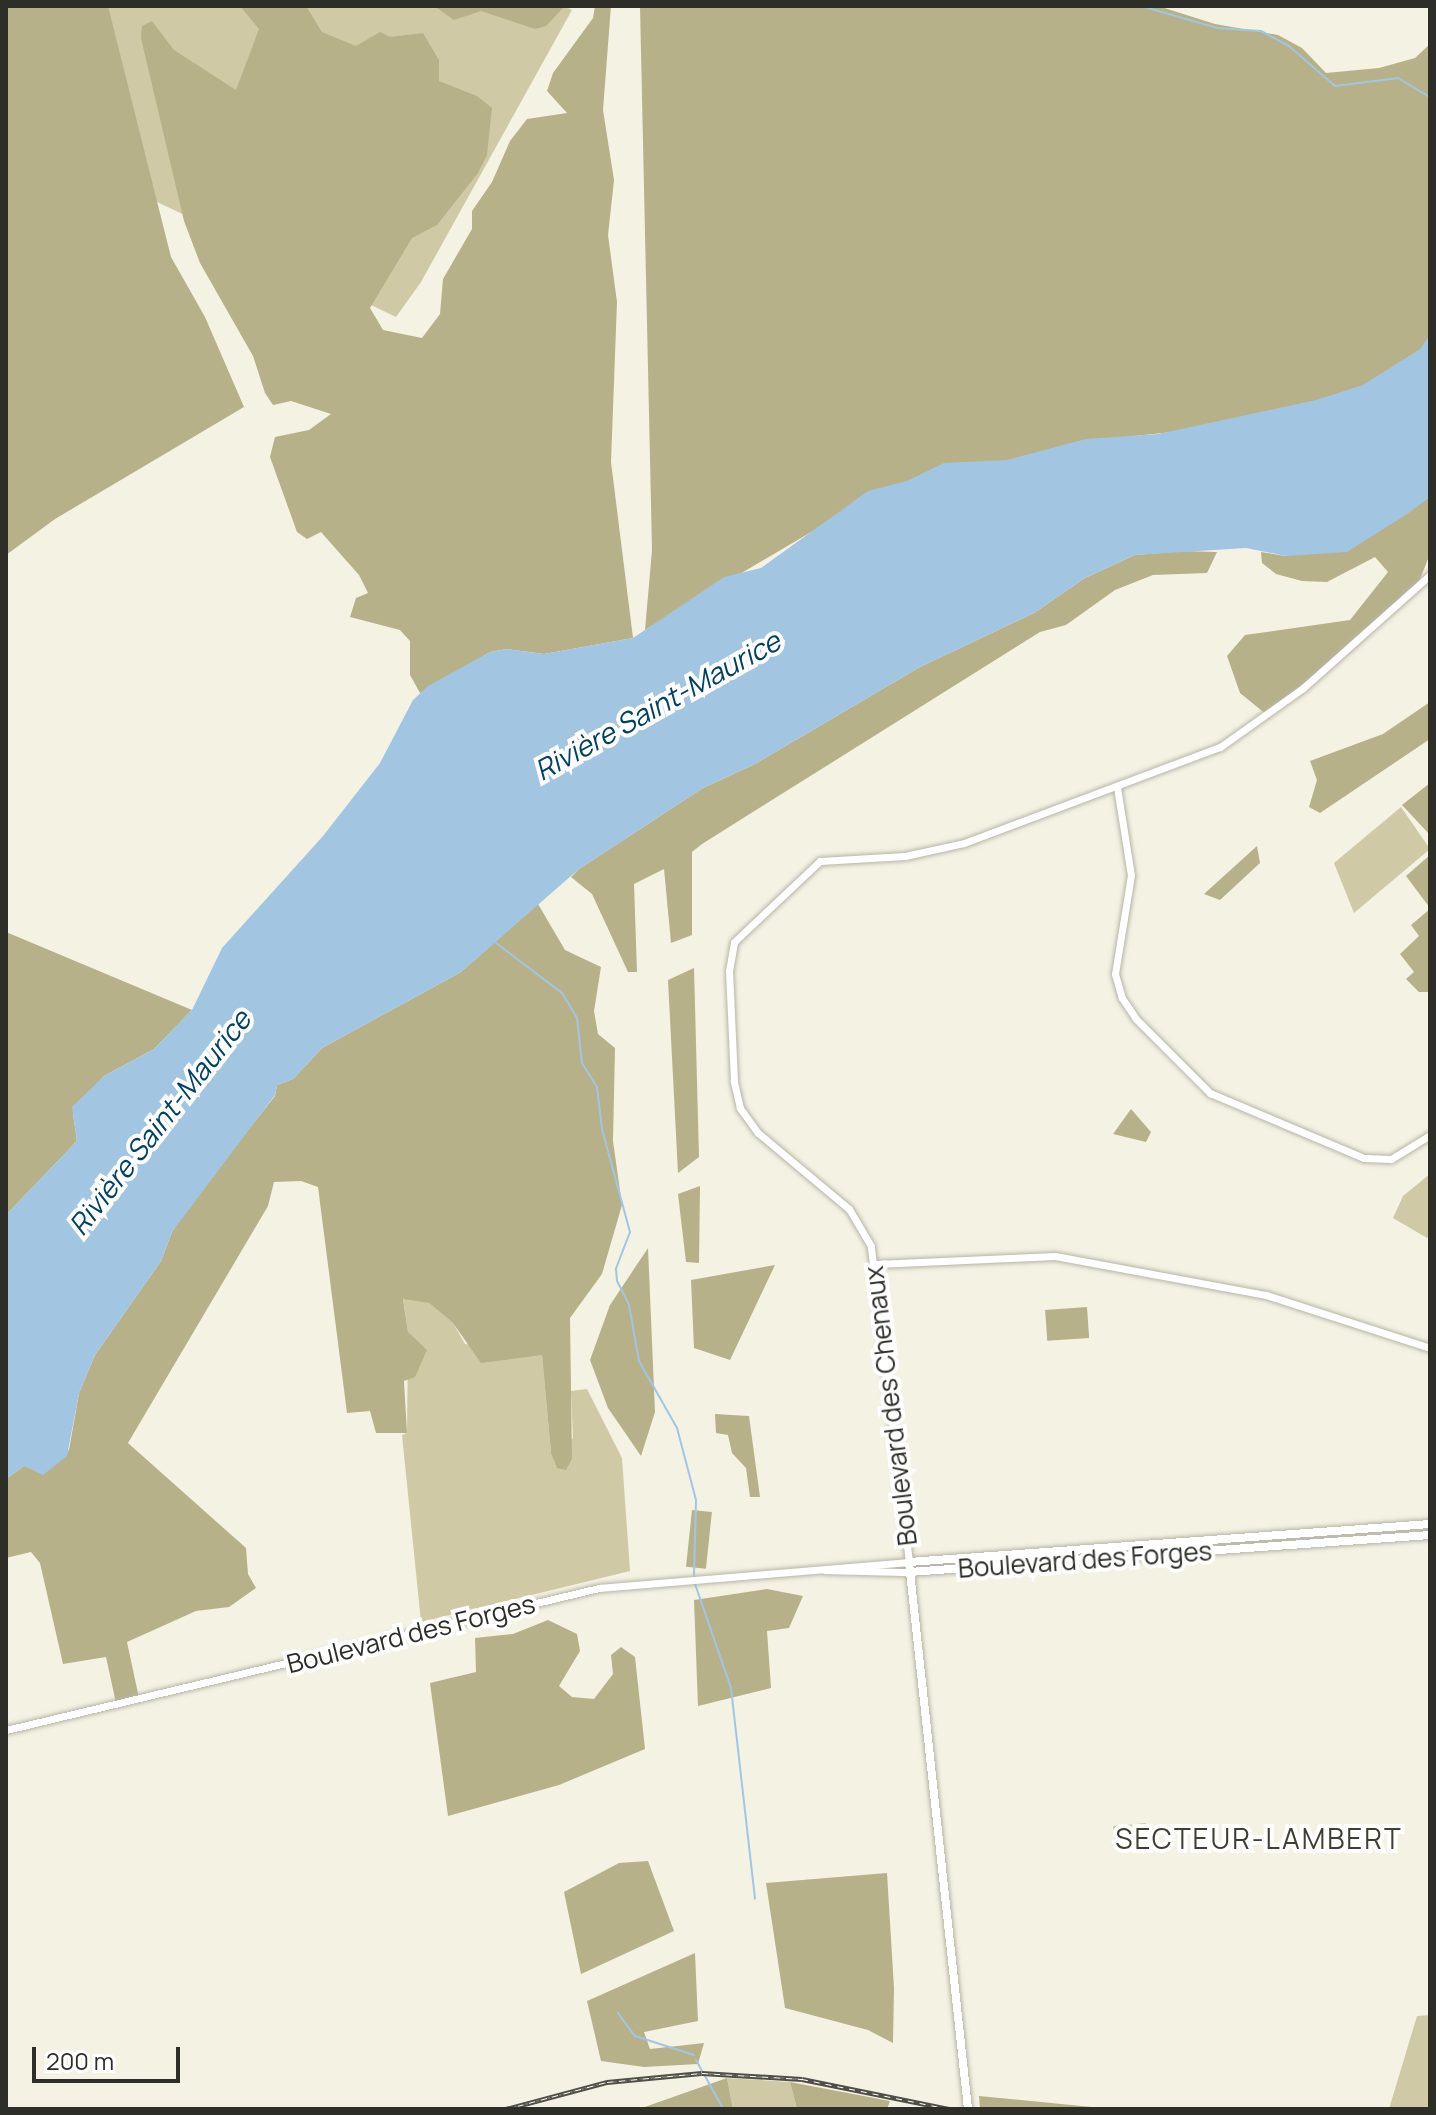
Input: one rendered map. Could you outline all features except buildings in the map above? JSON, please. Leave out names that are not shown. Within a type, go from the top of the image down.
[{"type":"main road","name":"Boulevard des Forges","points":[[909,1567],[1251,1536],[1430,1524]]},
{"type":"main road","name":"Boulevard des Forges","points":[[909,1567],[1430,1535]]},
{"type":"main road","name":"Boulevard des Chenaux","points":[[909,1567],[968,2109]]},
{"type":"street","name":"Boulevard des Chenaux","points":[[909,1567],[876,1264],[867,1237],[849,1209],[758,1133],[739,1105],[729,967],[734,942],[820,861],[947,848],[1117,787],[1238,737],[1303,688],[1430,575]]},
{"type":"street","points":[[1117,787],[1131,875],[1115,974],[1136,1019],[1210,1093],[1364,1158],[1391,1159],[1430,1135]]},
{"type":"street","points":[[876,1264],[1055,1256],[1266,1295],[1430,1348]]},
{"type":"street","points":[[1251,1536],[1252,1548]]},
{"type":"street","name":"Boulevard des Forges","points":[[6,1730],[593,1590],[823,1570],[909,1567]]},
{"type":"shaded area","points":[[6,6],[108,6],[171,257],[205,317],[244,407],[55,519],[6,555]]},
{"type":"shaded area","points":[[101,6],[564,6],[572,10],[421,282],[396,317],[149,198]]},
{"type":"shaded area","points":[[240,6],[306,6],[322,32],[356,46],[380,32],[390,37],[423,33],[439,60],[439,81],[477,96],[492,108],[487,155],[478,173],[437,225],[412,238],[370,308],[383,330],[422,338],[440,314],[443,279],[472,229],[472,211],[492,182],[510,141],[527,119],[567,113],[547,91],[553,73],[593,18],[595,6],[611,6],[603,110],[614,180],[608,235],[617,302],[611,462],[633,638],[544,654],[507,649],[490,652],[420,693],[410,675],[410,641],[400,630],[350,617],[356,598],[368,593],[359,575],[321,532],[307,539],[297,532],[270,457],[275,437],[309,430],[331,414],[291,401],[273,405],[265,393],[253,356],[200,263],[184,221],[141,38],[142,26],[152,21],[174,50],[236,90],[259,29]]},
{"type":"shaded area","points":[[434,6],[565,6],[546,26],[535,29],[481,11],[454,20]]},
{"type":"shaded area","points":[[640,6],[1158,6],[1215,24],[1278,35],[1302,48],[1326,73],[1379,68],[1415,58],[1430,44],[1430,343],[1357,392],[1172,432],[1107,439],[840,515],[645,630],[652,550]]},
{"type":"shaded area","points":[[1430,497],[1430,554],[1418,584],[1267,715],[1240,693],[1227,656],[1245,635],[1350,620],[1388,572],[1375,557],[1327,582],[1302,581],[1276,574],[1262,563],[1261,552],[1286,556],[1379,530]]},
{"type":"shaded area","points":[[1217,552],[1207,573],[1153,575],[1115,590],[1066,625],[1040,632],[702,844],[692,852],[692,935],[671,943],[664,869],[634,884],[637,972],[628,972],[592,894],[571,877],[579,869],[703,788],[753,765],[920,667],[1034,613],[1085,578],[1135,555]]},
{"type":"shaded area","points":[[1430,702],[1430,739],[1320,813],[1309,807],[1317,780],[1310,761],[1383,734]]},
{"type":"shaded area","points":[[1430,783],[1430,835],[1402,805]]},
{"type":"shaded area","points":[[1401,807],[1430,849],[1354,913],[1334,863]]},
{"type":"shaded area","points":[[1257,846],[1260,863],[1220,900],[1204,894]]},
{"type":"shaded area","points":[[1430,855],[1430,908],[1406,876]]},
{"type":"shaded area","points":[[538,904],[565,950],[601,967],[594,1011],[598,1034],[615,1048],[613,1141],[622,1205],[602,1274],[570,1318],[572,1459],[566,1470],[557,1468],[551,1453],[542,1355],[481,1363],[453,1323],[429,1303],[403,1299],[408,1332],[427,1350],[415,1377],[404,1381],[407,1433],[376,1433],[370,1411],[347,1413],[318,1187],[301,1181],[274,1182],[268,1206],[128,1443],[246,1548],[248,1574],[256,1588],[229,1607],[196,1611],[127,1642],[139,1698],[116,1703],[106,1657],[63,1664],[40,1563],[31,1552],[6,1558],[6,1479],[24,1466],[36,1470],[69,1450],[79,1393],[95,1355],[161,1261],[172,1232],[192,1201],[275,1096],[277,1085],[293,1079],[322,1048],[461,972]]},
{"type":"shaded area","points":[[1430,909],[1430,992],[1419,992],[1406,979],[1414,972],[1400,954],[1419,936],[1411,925]]},
{"type":"shaded area","points":[[6,932],[192,1010],[154,1049],[104,1076],[73,1114],[77,1141],[6,1215]]},
{"type":"shaded area","points":[[694,968],[699,1157],[678,1173],[668,980]]},
{"type":"shaded area","points":[[1131,1109],[1151,1132],[1146,1142],[1113,1134]]},
{"type":"shaded area","points":[[1430,1174],[1430,1234],[1427,1238],[1393,1218],[1403,1196]]},
{"type":"shaded area","points":[[700,1186],[699,1263],[686,1262],[678,1194]]},
{"type":"shaded area","points":[[648,1248],[655,1412],[641,1456],[608,1408],[590,1360],[610,1305]]},
{"type":"shaded area","points":[[775,1265],[730,1360],[694,1348],[691,1280]]},
{"type":"shaded area","points":[[403,1298],[429,1303],[453,1323],[465,1344],[542,1354],[551,1453],[573,1438],[571,1391],[587,1389],[622,1458],[630,1571],[421,1622],[402,1435],[407,1433],[408,1332]]},
{"type":"shaded area","points":[[1087,1307],[1089,1338],[1047,1341],[1045,1310]]},
{"type":"shaded area","points":[[715,1414],[749,1416],[760,1497],[750,1497],[746,1468],[732,1453],[728,1435],[716,1433]]},
{"type":"shaded area","points":[[692,1510],[712,1512],[706,1569],[686,1567]]},
{"type":"shaded area","points":[[767,1589],[803,1596],[789,1628],[767,1631],[771,1688],[698,1706],[694,1600]]},
{"type":"shaded area","points":[[548,1620],[577,1634],[580,1651],[559,1686],[572,1697],[594,1699],[613,1674],[611,1655],[621,1647],[635,1657],[645,1749],[559,1785],[448,1816],[430,1683],[476,1672],[475,1638],[513,1634]]},
{"type":"shaded area","points":[[1146,1823],[1148,1845],[1115,1848],[1113,1826]]},
{"type":"shaded area","points":[[648,1861],[674,1931],[581,1974],[564,1892],[619,1863]]},
{"type":"shaded area","points":[[887,1873],[894,1988],[893,2043],[868,2030],[785,2008],[766,1883]]},
{"type":"shaded area","points":[[695,1953],[698,2021],[644,2032],[650,2049],[704,2043],[698,2064],[644,2067],[601,2061],[587,2001]]},
{"type":"shaded area","points":[[1430,2015],[1430,2109],[1389,2109],[1417,2016]]},
{"type":"shaded area","points":[[727,2078],[790,2082],[797,2109],[733,2109]]},
{"type":"shaded area","points":[[727,2078],[733,2109],[639,2109]]},
{"type":"shaded area","points":[[790,2082],[890,2101],[887,2109],[797,2109]]},
{"type":"shaded area","points":[[979,2096],[1112,2109],[980,2109]]},
{"type":"water","name":"Rivière Saint-Maurice","points":[[1430,335],[1430,497],[1407,514],[1347,552],[1286,556],[1246,548],[1135,555],[1085,578],[1034,613],[920,667],[753,765],[703,788],[579,869],[461,972],[322,1048],[293,1079],[277,1085],[275,1095],[172,1232],[161,1261],[95,1355],[79,1393],[67,1456],[43,1475],[24,1466],[6,1479],[6,1215],[77,1141],[72,1107],[104,1076],[154,1049],[192,1010],[222,948],[323,836],[380,763],[413,700],[428,686],[490,652],[507,649],[544,654],[633,638],[724,577],[761,568],[868,491],[907,481],[944,463],[1007,460],[1086,439],[1158,434],[1316,400],[1363,385],[1420,349]]},
{"type":"waterway","points":[[1141,6],[1217,28],[1261,31],[1289,46],[1335,86],[1398,78],[1430,97]]},
{"type":"waterway","points":[[492,940],[562,993],[577,1018],[582,1063],[597,1087],[602,1129],[630,1232],[616,1269],[617,1281],[629,1305],[639,1361],[677,1428],[696,1500],[694,1577]]},
{"type":"waterway","points":[[695,1584],[731,1688],[755,1899]]},
{"type":"waterway","points":[[618,2013],[635,2036],[694,2055]]},
{"type":"waterway","points":[[696,2060],[702,2071]]},
{"type":"waterway","points":[[705,2076],[723,2109]]},
{"type":"railway","points":[[506,2109],[607,2082],[702,2073],[802,2079],[949,2109]]},
{"type":"district","name":"SECTEUR-LAMBERT","points":[[1259,1838]]}]
